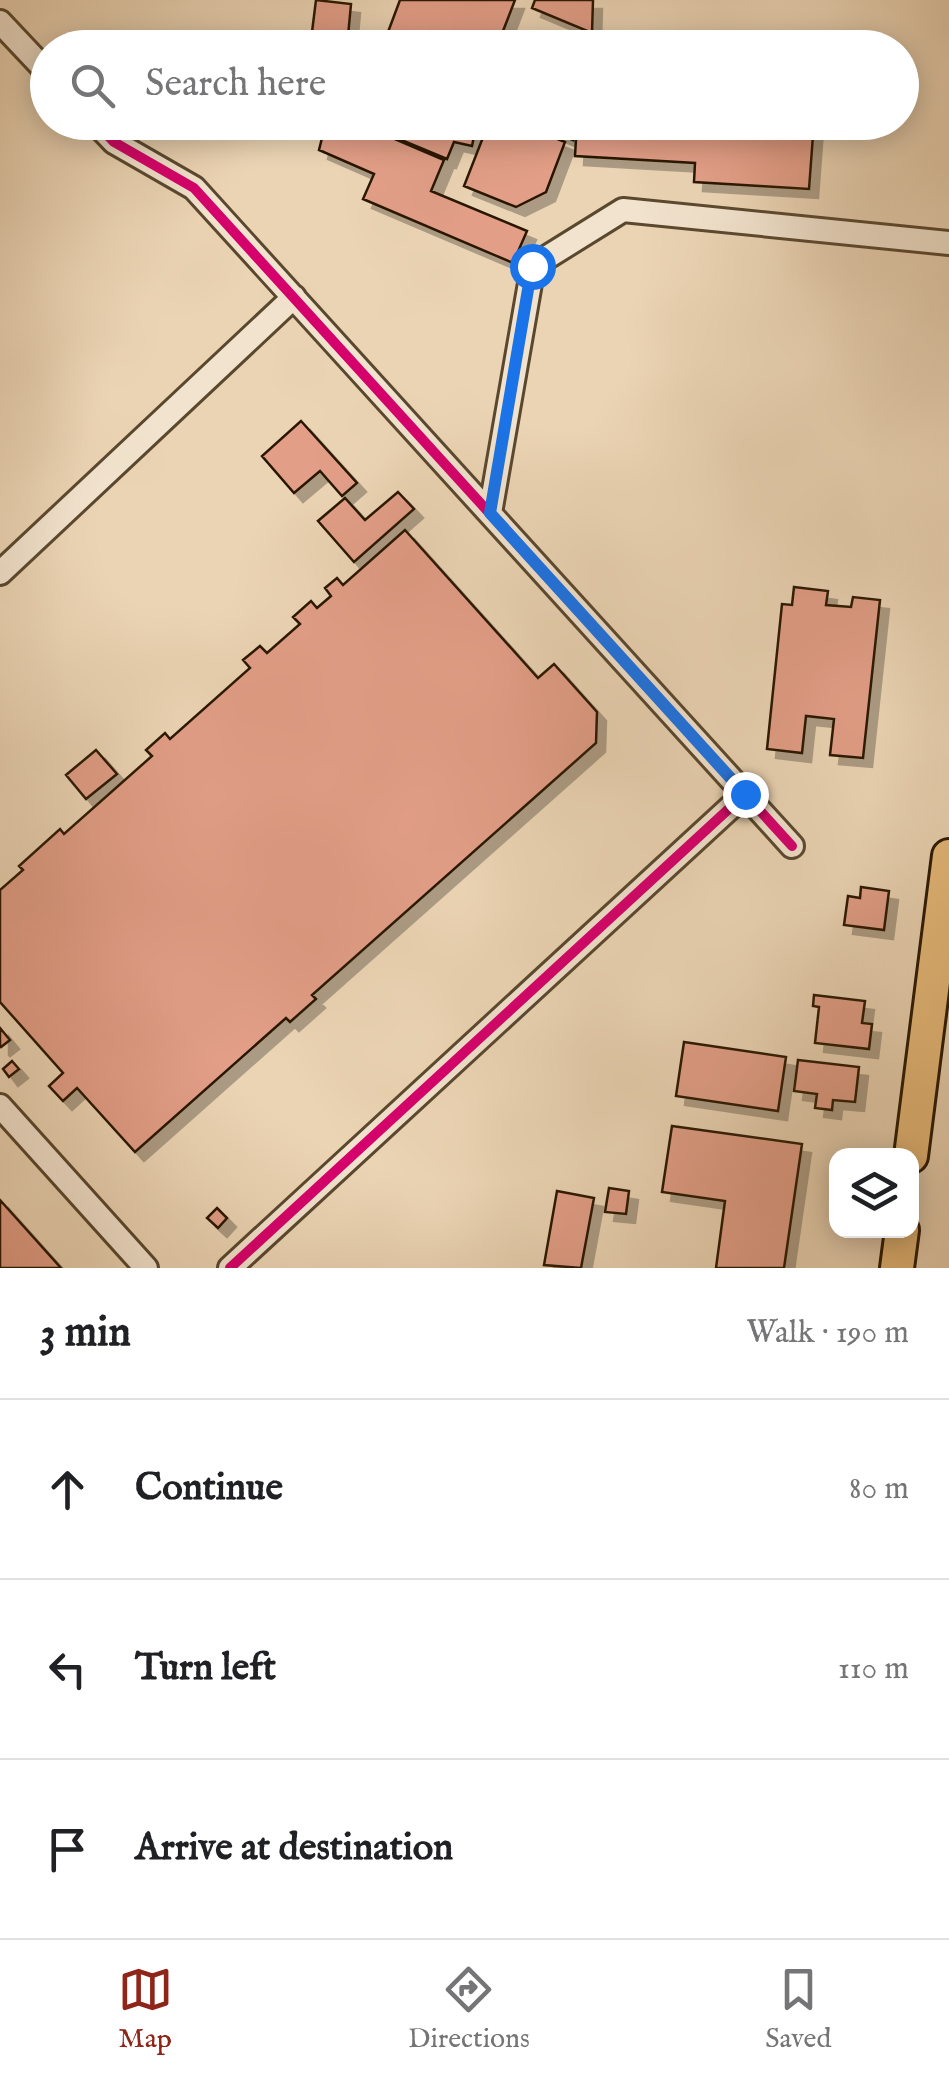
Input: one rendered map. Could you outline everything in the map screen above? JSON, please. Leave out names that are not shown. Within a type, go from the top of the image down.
[{"type":"highway","points":[[912,1148],[949,856]]},
{"type":"highway","points":[[897,1268],[901,1238]]},
{"type":"street","points":[[0,22],[30,53]]},
{"type":"street","points":[[112,140],[194,188],[792,846]]},
{"type":"street","points":[[490,513],[532,266],[623,210],[949,243]]},
{"type":"street","points":[[0,574],[294,297]]},
{"type":"street","points":[[230,1268],[745,794]]},
{"type":"street","points":[[0,1106],[146,1268]]},
{"type":"building","points":[[316,0],[351,4],[349,30],[312,30]]},
{"type":"building","points":[[400,0],[515,0],[503,30],[389,30]]},
{"type":"building","points":[[535,0],[593,0],[592,30],[585,30],[532,8]]},
{"type":"building","points":[[322,140],[397,140],[444,160],[431,191],[527,231],[513,263],[363,199],[374,174],[319,150]]},
{"type":"building","points":[[401,140],[473,140],[472,146],[454,142],[447,159]]},
{"type":"building","points":[[482,140],[565,142],[546,192],[516,207],[464,186]]},
{"type":"building","points":[[576,140],[813,140],[809,189],[694,182],[695,163],[575,156]]},
{"type":"building","points":[[301,421],[357,483],[342,496],[320,471],[294,493],[262,456]]},
{"type":"building","points":[[398,492],[414,509],[354,562],[318,521],[345,498],[365,520]]},
{"type":"building","points":[[405,530],[538,678],[554,664],[597,712],[596,743],[312,995],[316,999],[290,1022],[286,1018],[135,1152],[77,1088],[63,1101],[49,1086],[63,1073],[0,1002],[0,890],[23,870],[19,866],[60,829],[64,834],[152,756],[146,750],[165,733],[170,739],[250,668],[243,660],[260,646],[267,653],[300,624],[293,617],[311,601],[317,608],[331,596],[325,588],[337,578],[343,585]]},
{"type":"building","points":[[794,587],[828,591],[826,605],[851,607],[853,597],[880,600],[863,758],[830,755],[834,719],[806,716],[802,753],[767,749],[782,604],[792,605]]},
{"type":"building","points":[[96,750],[117,774],[86,799],[66,775]]},
{"type":"building","points":[[861,887],[889,891],[884,930],[844,925],[848,896],[860,898]]},
{"type":"building","points":[[814,995],[865,1001],[862,1023],[872,1024],[869,1049],[815,1043],[819,1007],[813,1006]]},
{"type":"building","points":[[0,1028],[10,1040],[1,1047],[0,1046]]},
{"type":"building","points":[[684,1042],[786,1057],[778,1111],[676,1096]]},
{"type":"building","points":[[798,1060],[859,1067],[855,1102],[833,1100],[832,1110],[815,1108],[817,1094],[794,1091]]},
{"type":"building","points":[[12,1061],[19,1069],[9,1077],[3,1069]]},
{"type":"building","points":[[672,1126],[802,1144],[784,1268],[716,1268],[725,1201],[662,1192]]},
{"type":"building","points":[[609,1188],[629,1191],[626,1214],[605,1212]]},
{"type":"building","points":[[557,1191],[594,1198],[581,1268],[544,1265]]},
{"type":"building","points":[[0,1200],[61,1268],[0,1268]]},
{"type":"building","points":[[217,1208],[227,1218],[218,1228],[207,1218]]},
{"type":"cycle path","points":[[112,140],[194,188],[792,846]]},
{"type":"cycle path","points":[[230,1268],[745,794]]},
{"type":"route","points":[[532,266],[490,513],[745,794]]}]
